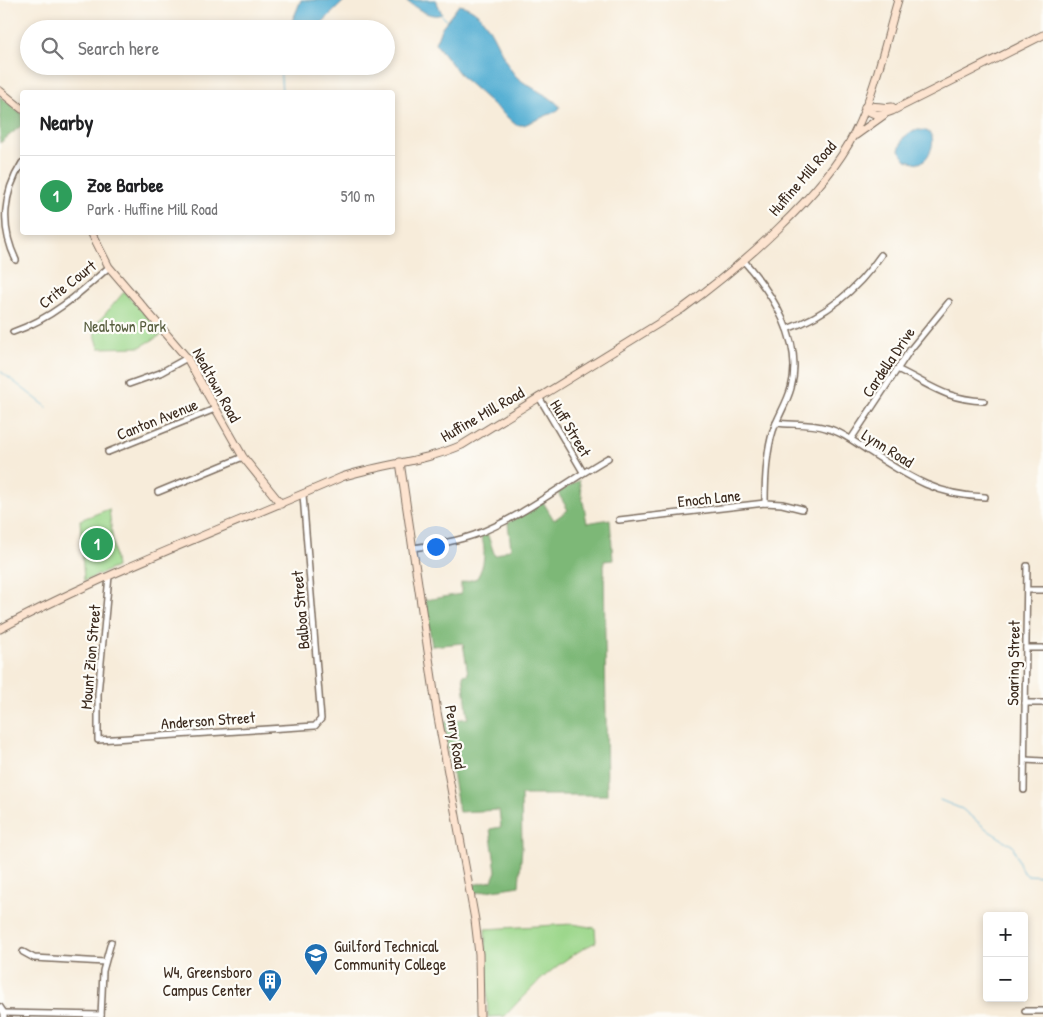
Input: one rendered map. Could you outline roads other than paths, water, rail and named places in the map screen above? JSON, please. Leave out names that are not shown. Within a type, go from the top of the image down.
[{"type":"main road","name":"Huffine Mill Road","points":[[0,629],[109,576],[342,477],[370,467],[432,456],[462,445],[682,309],[743,260],[828,174],[852,139],[865,107],[898,0]]},
{"type":"main road","points":[[852,139],[897,107],[1043,35]]},
{"type":"main road","points":[[0,91],[20,106]]},
{"type":"main road","points":[[865,107],[871,106],[882,109],[897,107]]},
{"type":"main road","points":[[865,107],[874,114],[888,112]]},
{"type":"main road","name":"Nealtown Road","points":[[93,235],[109,267],[187,358],[242,457],[281,504]]},
{"type":"main road","name":"Penry Road","points":[[400,462],[442,739],[475,920],[480,1017]]},
{"type":"street","points":[[16,260],[7,238],[5,201],[8,190],[20,168]]},
{"type":"street","points":[[787,329],[811,319],[839,302],[862,281],[881,255]]},
{"type":"street","points":[[743,260],[770,296],[787,329],[792,352],[792,381],[776,423],[769,450],[765,503]]},
{"type":"street","name":"Crite Court","points":[[12,332],[44,319],[60,309],[109,267]]},
{"type":"street","name":"Cardella Drive","points":[[851,439],[920,336],[949,302]]},
{"type":"street","points":[[129,384],[160,373],[187,358]]},
{"type":"street","points":[[897,369],[939,392],[964,400],[984,401]]},
{"type":"street","name":"Huff Street","points":[[538,397],[583,472]]},
{"type":"street","name":"Canton Avenue","points":[[108,452],[215,409]]},
{"type":"street","name":"Lynn Road","points":[[776,423],[826,428],[851,439],[908,476],[932,488],[954,495],[986,497]]},
{"type":"street","points":[[158,492],[242,457]]},
{"type":"street","points":[[413,548],[453,542],[475,535],[540,501],[583,472],[608,458]]},
{"type":"street","name":"Balboa Street","points":[[303,495],[321,718],[319,723]]},
{"type":"street","name":"Enoch Lane","points":[[619,520],[765,503],[782,504],[802,509]]},
{"type":"street","name":"Soaring Street","points":[[1024,790],[1027,566]]},
{"type":"street","name":"Mount Zion Street","points":[[98,740],[98,694],[109,576]]},
{"type":"street","points":[[1027,590],[1043,590]]},
{"type":"street","points":[[1026,648],[1043,648]]},
{"type":"street","points":[[1025,703],[1043,703]]},
{"type":"street","name":"Anderson Street","points":[[98,740],[303,728],[315,726],[319,723]]},
{"type":"street","points":[[1025,760],[1043,761]]},
{"type":"street","points":[[0,1007],[4,1015],[101,1016],[105,962],[111,942]]},
{"type":"street","points":[[23,952],[34,958],[105,962]]},
{"type":"street","points":[[1025,1011],[1043,1011]]},
{"type":"water","points":[[301,0],[345,0],[325,20],[292,20]]},
{"type":"water","points":[[405,0],[436,0],[442,14],[428,14]]},
{"type":"water","points":[[459,5],[479,15],[515,75],[558,104],[560,108],[557,111],[524,125],[516,125],[463,78],[435,43],[442,27]]},
{"type":"water","points":[[914,130],[926,131],[930,134],[933,143],[926,158],[919,163],[906,160],[899,150],[903,138]]},
{"type":"waterway","points":[[441,14],[446,20]]},
{"type":"waterway","points":[[281,75],[282,90]]},
{"type":"waterway","points":[[0,371],[47,407]]},
{"type":"waterway","points":[[940,800],[962,809],[989,831],[1013,846],[1022,871],[1027,875],[1043,876]]},
{"type":"place","name":"Zoe Barbee","points":[[97,544]]},
{"type":"place","name":"Guilford Technical Community College","points":[[316,976]]},
{"type":"place","name":"W4, Greensboro Campus Center","points":[[270,1002]]},
{"type":"park label","name":"Nealtown Park","points":[[125,326]]}]
